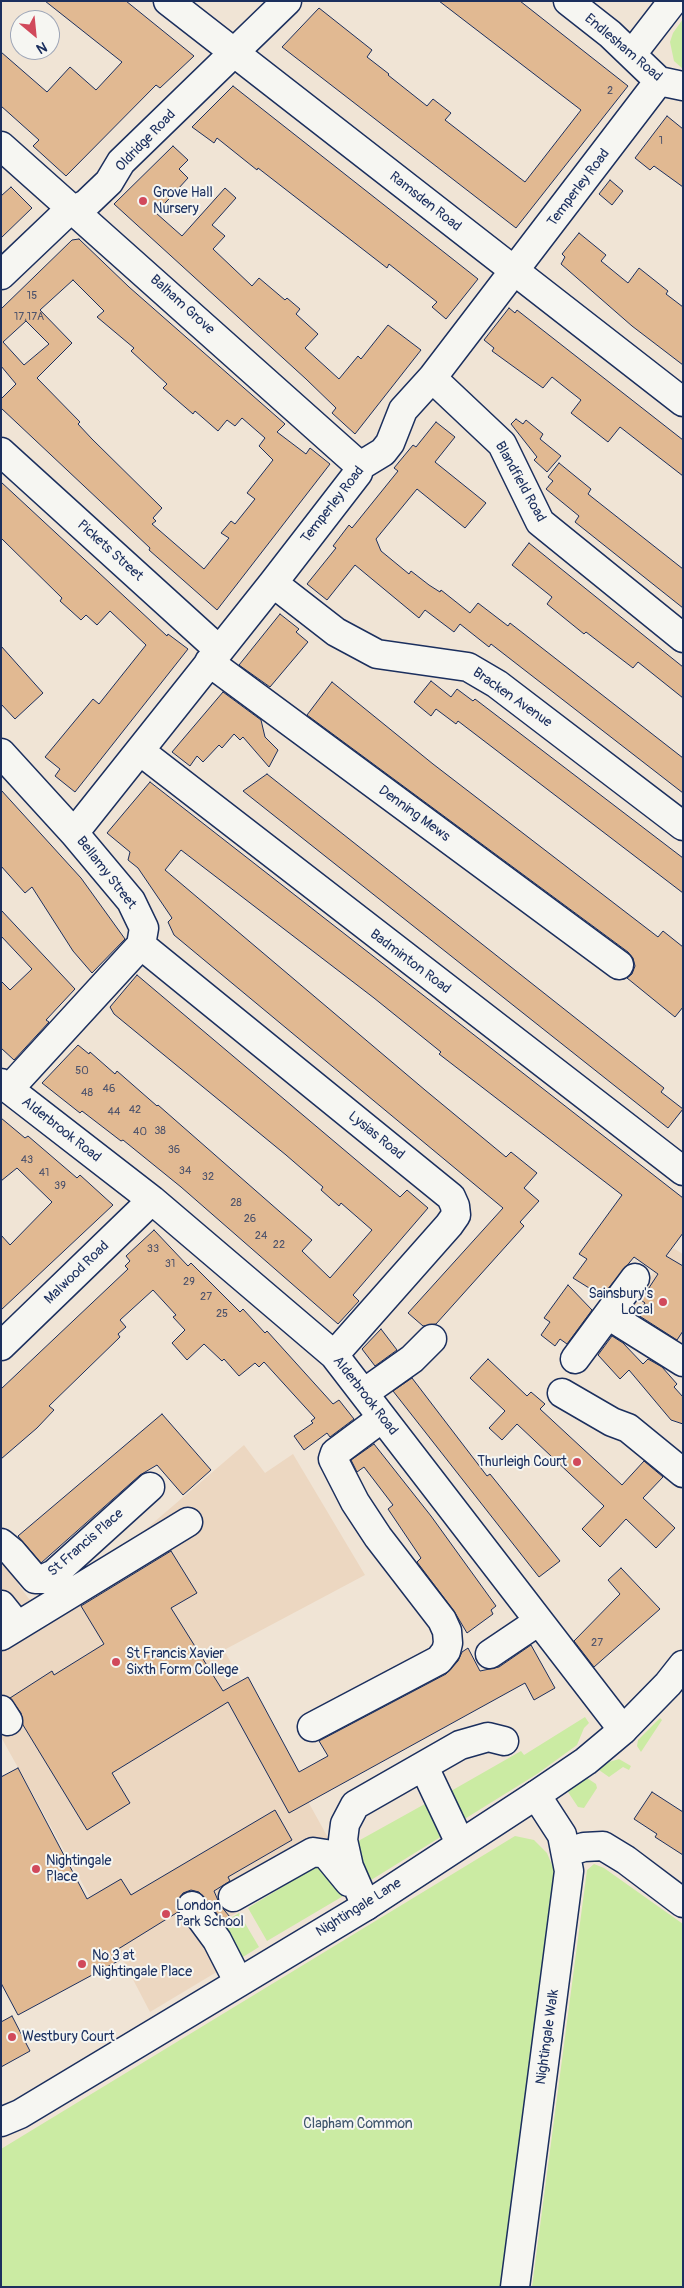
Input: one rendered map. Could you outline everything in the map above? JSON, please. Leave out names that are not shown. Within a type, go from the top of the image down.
[{"type":"street","name":"Ramsden Road","points":[[168,1],[683,402]]},
{"type":"street","name":"Oldridge Road","points":[[1,275],[63,216],[86,204],[109,182],[121,162],[287,1]]},
{"type":"street","name":"Endlesham Road","points":[[568,1],[671,84]]},
{"type":"street","points":[[632,54],[673,1]]},
{"type":"street","name":"Temperley Road","points":[[74,833],[273,583],[358,473],[360,466],[373,460],[390,443],[403,410],[432,378],[515,272],[671,84]]},
{"type":"street","name":"Balham Grove","points":[[1,146],[76,210],[360,466]]},
{"type":"street","name":"Blandfield Road","points":[[432,378],[502,444],[540,522],[683,638]]},
{"type":"street","name":"Pickets Street","points":[[1,452],[214,656]]},
{"type":"street","name":"Bracken Avenue","points":[[273,583],[336,632],[377,654],[468,667],[496,684],[683,826]]},
{"type":"street","name":"Denning Mews","points":[[214,656],[619,965]]},
{"type":"street","name":"Badminton Road","points":[[140,751],[683,1170]]},
{"type":"street","name":"Bellamy Street","points":[[1,753],[74,833],[131,901],[144,928],[141,945]]},
{"type":"street","points":[[5,1086],[141,945]]},
{"type":"street","name":"Lysias Road","points":[[141,945],[451,1197],[456,1206],[456,1215],[449,1225],[334,1355]]},
{"type":"street","name":"Alderbrook Road","points":[[5,1086],[152,1200],[334,1355],[623,1730]]},
{"type":"street","name":"Malwood Road","points":[[1,1346],[152,1200]]},
{"type":"street","points":[[575,1359],[635,1278]]},
{"type":"street","points":[[608,1315],[683,1362]]},
{"type":"street","points":[[364,1393],[412,1359],[432,1339]]},
{"type":"street","points":[[562,1393],[612,1422],[628,1428],[683,1473]]},
{"type":"street","points":[[312,1727],[439,1660],[446,1652],[448,1643],[447,1631],[442,1620],[378,1537],[355,1502],[333,1459],[335,1453],[382,1418]]},
{"type":"street","name":"St Francis Place","points":[[1,1543],[12,1552],[35,1579],[43,1579],[54,1574],[150,1487]]},
{"type":"street","points":[[6,1622],[188,1522]]},
{"type":"street","points":[[490,1654],[540,1621]]},
{"type":"street","name":"Nightingale Lane","points":[[4,2123],[366,1906],[536,1795],[586,1761],[623,1730],[668,1684],[683,1665]]},
{"type":"street","points":[[366,1906],[346,1855],[343,1840],[347,1819],[355,1805],[460,1745],[488,1737],[504,1742]]},
{"type":"street","points":[[424,1767],[460,1843]]},
{"type":"street","name":"Nightingale Walk","points":[[515,2287],[569,1871],[567,1852],[562,1835],[536,1795]]},
{"type":"street","points":[[567,1852],[584,1846],[603,1846],[626,1860],[683,1903]]},
{"type":"street","points":[[233,1896],[313,1852],[320,1852],[326,1854],[337,1866],[366,1906]]},
{"type":"street","points":[[192,1906],[217,1940],[238,1981]]},
{"type":"shaded area","name":"Sainsbury's Local","points":[[673,1248],[683,1254],[683,1353],[624,1311]]},
{"type":"shaded area","name":"St Francis Xavier Sixth Form College","points":[[244,1445],[265,1473],[293,1454],[365,1575],[224,1650],[336,1852],[205,1932],[225,1967],[150,2012],[90,1897],[1,1737],[1,1557],[20,1582],[18,1584],[29,1599],[35,1602],[104,1565]]},
{"type":"green space","points":[[683,19],[683,69],[674,61],[670,42],[673,33]]},
{"type":"green space","points":[[585,1717],[589,1723],[584,1728],[577,1745],[537,1774],[463,1820],[444,1795],[521,1751],[524,1755]]},
{"type":"green space","points":[[660,1718],[662,1720],[641,1752],[637,1746],[638,1740]]},
{"type":"green space","points":[[619,1759],[631,1766],[629,1770],[623,1767],[609,1777],[599,1770],[609,1762]]},
{"type":"green space","points":[[587,1778],[596,1784],[597,1788],[584,1808],[578,1807],[568,1792]]},
{"type":"green space","points":[[432,1800],[447,1833],[363,1885],[351,1845]]},
{"type":"green space","name":"Clapham Common","points":[[515,1836],[534,1840],[547,1853],[554,1870],[554,1881],[500,2287],[1,2287],[1,2149]]},
{"type":"green space","points":[[326,1860],[350,1892],[267,1941],[248,1908]]},
{"type":"green space","points":[[594,1864],[604,1868],[683,1924],[683,2287],[532,2287],[587,1870]]},
{"type":"green space","points":[[239,1913],[259,1947],[235,1962],[216,1927]]},
{"type":"building","points":[[45,1],[126,1],[194,56],[160,88],[156,85],[66,176],[33,146],[39,140],[1,106],[1,52],[47,92],[70,67],[96,90],[122,62],[60,13],[60,10],[56,10]]},
{"type":"building","points":[[439,1],[520,1],[628,86],[516,228],[282,47],[319,8],[372,50],[367,57],[388,75],[427,106],[433,99],[451,113],[445,120],[525,182],[581,110]]},
{"type":"building","points":[[233,86],[478,279],[446,319],[432,307],[437,302],[389,264],[387,268],[217,138],[214,143],[192,127]]},
{"type":"building","points":[[667,116],[683,129],[683,187],[654,166],[650,170],[635,158]]},
{"type":"building","points":[[173,146],[188,160],[179,169],[188,178],[156,213],[182,236],[225,188],[236,198],[212,225],[225,236],[213,249],[252,286],[259,278],[285,300],[287,298],[300,309],[296,314],[318,334],[305,348],[339,379],[358,356],[361,359],[388,325],[421,350],[355,434],[332,413],[336,408],[306,379],[114,204]]},
{"type":"building","points":[[610,180],[623,191],[612,205],[599,194]]},
{"type":"building","points":[[11,187],[32,208],[1,238],[1,196]]},
{"type":"building","points":[[579,233],[606,255],[601,261],[628,283],[639,268],[668,291],[666,294],[683,307],[683,365],[632,326],[561,264],[565,257],[562,254]]},
{"type":"building","points":[[79,239],[129,287],[285,424],[277,432],[306,454],[310,448],[330,464],[217,610],[149,550],[150,548],[1,408],[1,399],[16,384],[1,366],[1,309],[72,240]],"holes":[[[73,280],[104,311],[97,317],[134,348],[131,351],[167,384],[163,388],[193,414],[195,411],[218,431],[227,420],[235,426],[242,418],[265,438],[259,446],[273,460],[247,493],[255,499],[235,524],[231,521],[221,533],[229,538],[204,569],[152,524],[156,521],[153,518],[162,508],[92,439],[78,424],[80,422],[37,378],[72,343],[40,310]],[[26,321],[49,344],[24,365],[3,342]]]},
{"type":"building","points":[[509,308],[515,313],[517,310],[683,440],[683,476],[620,427],[608,442],[571,413],[581,400],[552,377],[543,388],[492,351],[494,348],[484,340]]},
{"type":"building","points":[[516,419],[523,424],[526,420],[543,434],[540,439],[561,456],[547,472],[534,460],[537,457],[511,424]]},
{"type":"building","points":[[436,422],[455,437],[435,462],[486,503],[465,528],[417,489],[376,539],[381,551],[409,574],[411,571],[440,592],[441,590],[470,613],[478,603],[508,626],[510,623],[683,758],[683,793],[491,644],[489,647],[460,624],[454,632],[425,610],[419,618],[355,565],[327,600],[307,584],[336,548],[333,546],[349,525],[352,528],[398,471],[394,468],[413,445],[416,447]]},
{"type":"building","points":[[559,463],[591,489],[588,494],[683,569],[683,608],[575,522],[579,516],[546,489],[553,481],[548,477]]},
{"type":"building","points":[[1,482],[167,636],[168,634],[188,649],[75,792],[55,776],[60,769],[45,757],[93,699],[99,704],[146,645],[110,611],[97,625],[86,615],[81,620],[60,601],[62,598],[1,538]]},
{"type":"building","points":[[529,543],[683,667],[683,698],[638,662],[633,668],[586,632],[584,634],[547,604],[552,597],[512,565]]},
{"type":"building","points":[[280,614],[299,629],[296,632],[308,642],[270,687],[239,665]]},
{"type":"building","points":[[1,646],[43,693],[15,719],[1,704]]},
{"type":"building","points":[[431,681],[451,697],[457,689],[473,701],[475,699],[683,858],[683,893],[458,721],[456,724],[436,709],[431,716],[414,702]]},
{"type":"building","points":[[332,682],[433,764],[658,937],[663,931],[683,947],[683,1007],[675,1017],[627,978],[632,974],[635,966],[633,958],[628,952],[307,715]]},
{"type":"building","points":[[223,692],[261,720],[265,737],[278,750],[269,767],[243,737],[240,740],[234,734],[222,748],[219,745],[203,762],[197,756],[190,766],[172,752]]},
{"type":"building","points":[[267,774],[664,1088],[661,1092],[683,1109],[668,1128],[243,791]]},
{"type":"building","points":[[150,782],[683,1198],[683,1233],[666,1256],[683,1266],[683,1331],[677,1340],[638,1315],[645,1303],[641,1300],[658,1274],[634,1257],[602,1296],[573,1278],[587,1259],[579,1254],[622,1195],[439,1054],[441,1052],[374,998],[181,850],[165,870],[506,1157],[511,1152],[537,1173],[524,1188],[539,1201],[520,1222],[524,1226],[436,1324],[423,1326],[408,1313],[503,1208],[174,935],[168,922],[172,918],[138,868],[128,860],[130,852],[107,833]]},
{"type":"building","points":[[1,790],[81,878],[125,939],[92,973],[73,951],[32,887],[25,893],[1,866]]},
{"type":"building","points":[[1,910],[75,989],[46,1020],[49,1022],[14,1060],[1,1048],[1,981],[10,990],[32,969],[1,936]]},
{"type":"building","points":[[137,975],[400,1197],[407,1190],[428,1208],[353,1295],[359,1301],[338,1324],[181,1187],[123,1140],[121,1141],[82,1111],[80,1113],[42,1083],[78,1045],[89,1054],[90,1052],[115,1074],[117,1071],[158,1105],[312,1240],[302,1251],[330,1278],[372,1230],[341,1203],[339,1206],[321,1190],[323,1187],[286,1155],[114,1014],[110,1007]]},
{"type":"building","points":[[1,1118],[25,1138],[28,1136],[77,1178],[80,1175],[113,1205],[1,1310],[1,1235],[10,1245],[52,1202],[17,1168],[1,1181]]},
{"type":"building","points":[[154,1230],[188,1266],[191,1263],[240,1312],[243,1309],[265,1333],[267,1331],[333,1404],[339,1400],[354,1419],[330,1437],[327,1433],[304,1450],[294,1436],[313,1423],[311,1421],[315,1418],[264,1362],[259,1367],[255,1363],[239,1376],[224,1359],[222,1361],[204,1344],[187,1360],[172,1343],[185,1330],[173,1317],[176,1315],[153,1290],[120,1320],[126,1327],[118,1334],[120,1337],[49,1406],[54,1410],[37,1428],[1,1459],[1,1389],[128,1269],[125,1266],[130,1261],[126,1256]]},
{"type":"building","points":[[568,1285],[592,1310],[567,1344],[560,1339],[555,1346],[541,1335],[550,1322],[544,1318]]},
{"type":"building","points":[[381,1329],[397,1350],[375,1366],[362,1349]]},
{"type":"building","points":[[612,1336],[623,1343],[643,1364],[648,1359],[662,1367],[677,1384],[674,1387],[683,1397],[683,1424],[671,1420],[629,1370],[620,1379],[598,1355]]},
{"type":"building","name":"Thurleigh Court","points":[[488,1359],[527,1396],[531,1392],[545,1404],[540,1409],[622,1485],[644,1461],[663,1477],[643,1498],[675,1528],[656,1548],[626,1519],[600,1547],[582,1529],[604,1506],[517,1424],[502,1440],[489,1428],[505,1411],[470,1378]]},
{"type":"building","points":[[412,1378],[487,1476],[490,1474],[560,1561],[539,1577],[393,1391]]},
{"type":"building","points":[[162,1414],[211,1470],[183,1495],[157,1465],[140,1475],[41,1563],[18,1536]]},
{"type":"building","points":[[374,1444],[431,1516],[496,1606],[491,1610],[493,1614],[467,1633],[454,1611],[417,1562],[421,1558],[388,1509],[393,1505],[364,1467],[357,1472],[351,1460]]},
{"type":"building","points":[[171,1551],[197,1593],[171,1608],[223,1691],[248,1677],[299,1772],[328,1756],[319,1741],[446,1674],[458,1661],[462,1652],[468,1648],[480,1671],[499,1667],[531,1645],[555,1688],[534,1700],[525,1683],[289,1813],[228,1702],[112,1773],[130,1803],[87,1830],[23,1725],[21,1713],[10,1698],[52,1671],[54,1675],[104,1644],[81,1606]]},
{"type":"building","points":[[621,1568],[660,1609],[594,1667],[574,1641],[620,1594],[608,1580]]},
{"type":"building","name":"Nightingale Place","points":[[18,1768],[87,1899],[121,1879],[131,1895],[275,1810],[292,1840],[228,1877],[230,1881],[214,1891],[220,1905],[230,1917],[223,1921],[199,1892],[191,1890],[183,1893],[178,1900],[178,1912],[115,1951],[120,1960],[18,2015],[1,1983],[1,1777]]},
{"type":"building","points":[[652,1792],[683,1812],[683,1855],[655,1837],[657,1834],[634,1819]]},
{"type":"building","name":"Westbury Court","points":[[12,2016],[30,2051],[1,2067],[1,2022]]},
{"type":"place","name":"Grove Hall Nursery","points":[[143,201]]},
{"type":"place","name":"Sainsbury's Local","points":[[663,1302]]},
{"type":"place","name":"Thurleigh Court","points":[[577,1462]]},
{"type":"place","name":"St Francis Xavier Sixth Form College","points":[[116,1662]]},
{"type":"place","name":"Nightingale Place","points":[[36,1869]]},
{"type":"place","name":"London Park School","points":[[166,1914]]},
{"type":"place","name":"No 3 at Nightingale Place","points":[[82,1964]]},
{"type":"place","name":"Westbury Court","points":[[12,2037]]}]
